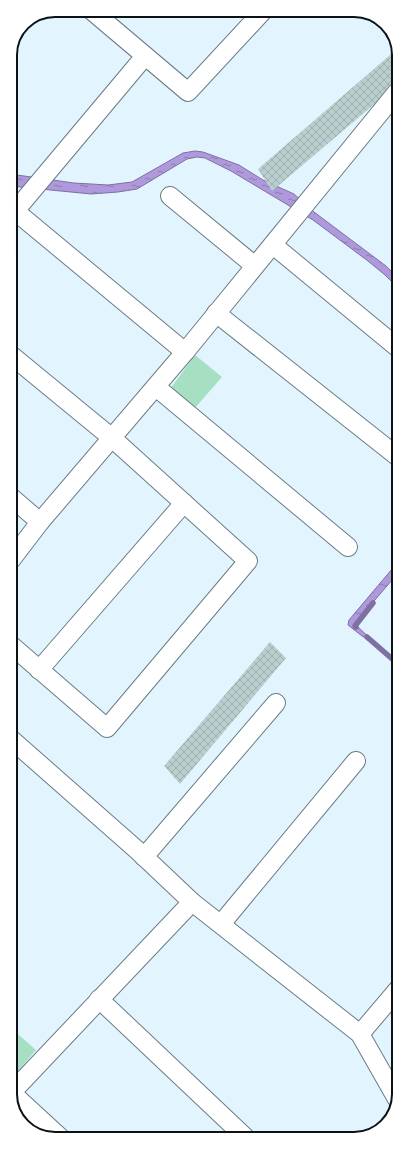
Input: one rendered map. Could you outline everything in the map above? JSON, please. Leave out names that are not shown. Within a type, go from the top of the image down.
[{"type":"street","points":[[99,17],[188,92],[258,17]]},
{"type":"street","points":[[17,209],[145,56]]},
{"type":"street","points":[[17,552],[40,522],[156,387],[272,245],[298,216],[310,199],[392,99]]},
{"type":"street","points":[[170,196],[255,266]]},
{"type":"street","points":[[17,217],[185,352]]},
{"type":"street","points":[[272,245],[392,343]]},
{"type":"street","points":[[216,314],[392,452]]},
{"type":"street","points":[[17,361],[112,438],[248,561],[107,728],[17,650]]},
{"type":"street","points":[[156,387],[348,547]]},
{"type":"street","points":[[17,502],[40,522]]},
{"type":"street","points":[[39,670],[184,503]]},
{"type":"street","points":[[144,857],[276,703]]},
{"type":"street","points":[[17,744],[144,857],[192,902],[360,1034],[392,1091]]},
{"type":"street","points":[[221,924],[356,761]]},
{"type":"street","points":[[17,1088],[192,902]]},
{"type":"street","points":[[360,1034],[392,996]]},
{"type":"street","points":[[99,999],[240,1132]]},
{"type":"street","points":[[17,1098],[54,1132]]},
{"type":"green space","points":[[195,355],[222,377],[194,409],[170,389]]},
{"type":"green space","points":[[17,1033],[36,1050],[17,1072]]},
{"type":"water","points":[[195,151],[203,152],[239,165],[263,180],[294,194],[314,212],[386,266],[392,272],[392,282],[368,261],[313,220],[231,171],[205,158],[197,157],[187,159],[137,189],[118,192],[91,194],[17,187],[17,175],[74,183],[108,185],[132,182],[183,153]]},
{"type":"water","points":[[392,569],[392,580],[357,621],[357,626],[375,643],[362,636],[348,625],[349,620]]},
{"type":"building","points":[[392,53],[392,89],[272,191],[258,169]]},
{"type":"building","points":[[270,642],[286,658],[180,784],[164,766]]},
{"type":"waterway","points":[[356,627],[355,626],[373,603]]},
{"type":"waterway","points":[[367,637],[392,659]]}]
